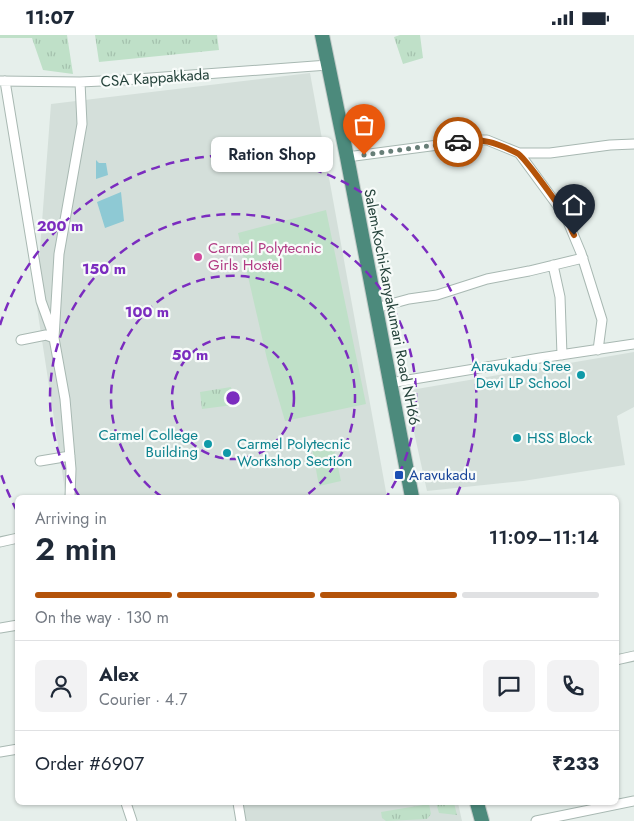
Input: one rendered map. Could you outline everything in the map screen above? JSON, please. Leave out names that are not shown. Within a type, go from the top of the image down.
[{"type":"highway","name":"Salem-Kochi-Kanyakumari Road NH66","points":[[322,35],[412,495]]},
{"type":"highway","points":[[478,805],[482,821]]},
{"type":"street","name":"CSA Kappakkada","points":[[3,81],[80,83],[328,65]]},
{"type":"street","points":[[3,81],[41,301],[54,339],[65,399],[70,456],[70,495]]},
{"type":"street","points":[[54,339],[59,254],[82,124],[80,83]]},
{"type":"street","points":[[347,157],[476,140],[487,140],[519,153],[550,153],[610,145],[634,144]]},
{"type":"street","points":[[519,153],[566,217],[583,258],[602,320],[598,350]]},
{"type":"street","points":[[376,308],[409,299],[437,295],[487,279],[583,258]]},
{"type":"street","points":[[553,265],[560,297],[562,355]]},
{"type":"street","points":[[21,340],[46,335],[54,339]]},
{"type":"street","points":[[390,383],[634,344]]},
{"type":"street","points":[[40,461],[70,456]]},
{"type":"street","points":[[0,542],[15,539]]},
{"type":"street","points":[[0,629],[15,626]]},
{"type":"street","points":[[619,659],[634,656]]},
{"type":"street","points":[[0,752],[15,750]]},
{"type":"street","points":[[619,804],[634,801]]},
{"type":"street","points":[[127,805],[132,821]]},
{"type":"street","points":[[238,805],[240,821]]},
{"type":"street","points":[[536,821],[614,805]]},
{"type":"shaded area","points":[[310,73],[387,495],[66,495],[36,301],[51,104]]},
{"type":"shaded area","points":[[634,352],[634,407],[617,416],[625,465],[523,481],[427,491],[405,391]]},
{"type":"shaded area","points":[[233,805],[458,805],[462,821],[236,821]]},
{"type":"green space","points":[[0,35],[67,35],[73,74],[43,70],[32,38],[0,38]]},
{"type":"green space","points":[[95,35],[217,35],[219,50],[99,62]]},
{"type":"green space","points":[[400,35],[420,35],[423,58],[403,64],[394,37]]},
{"type":"green space","points":[[326,210],[366,404],[285,421],[267,359],[238,233]]},
{"type":"green space","points":[[231,387],[233,405],[202,409],[200,392]]},
{"type":"green space","points":[[333,444],[341,481],[319,486],[312,448]]},
{"type":"green space","points":[[429,805],[431,814],[427,819],[386,821],[382,818],[381,812]]},
{"type":"green space","points":[[437,805],[454,805],[457,815],[439,813]]},
{"type":"water","points":[[96,160],[99,163],[106,163],[108,175],[96,179]]},
{"type":"water","points":[[121,192],[124,221],[105,228],[97,202]]},
{"type":"way so far","points":[[364,155],[458,142]]},
{"type":"place","name":"Ration Shop","points":[[364,155]]},
{"type":"place","name":"Carmel Polytecnic Girls Hostel","points":[[198,257]]},
{"type":"place","name":"Aravukadu Sree Devi LP School","points":[[581,375]]},
{"type":"place","name":"HSS Block","points":[[517,438]]},
{"type":"place","name":"Carmel College Building","points":[[208,444]]},
{"type":"place","name":"Carmel Polytecnic Workshop Section","points":[[227,453]]},
{"type":"place","name":"Aravukadu","points":[[399,475]]},
{"type":"route","points":[[458,142],[487,140],[519,153],[566,217],[574,235]]}]
